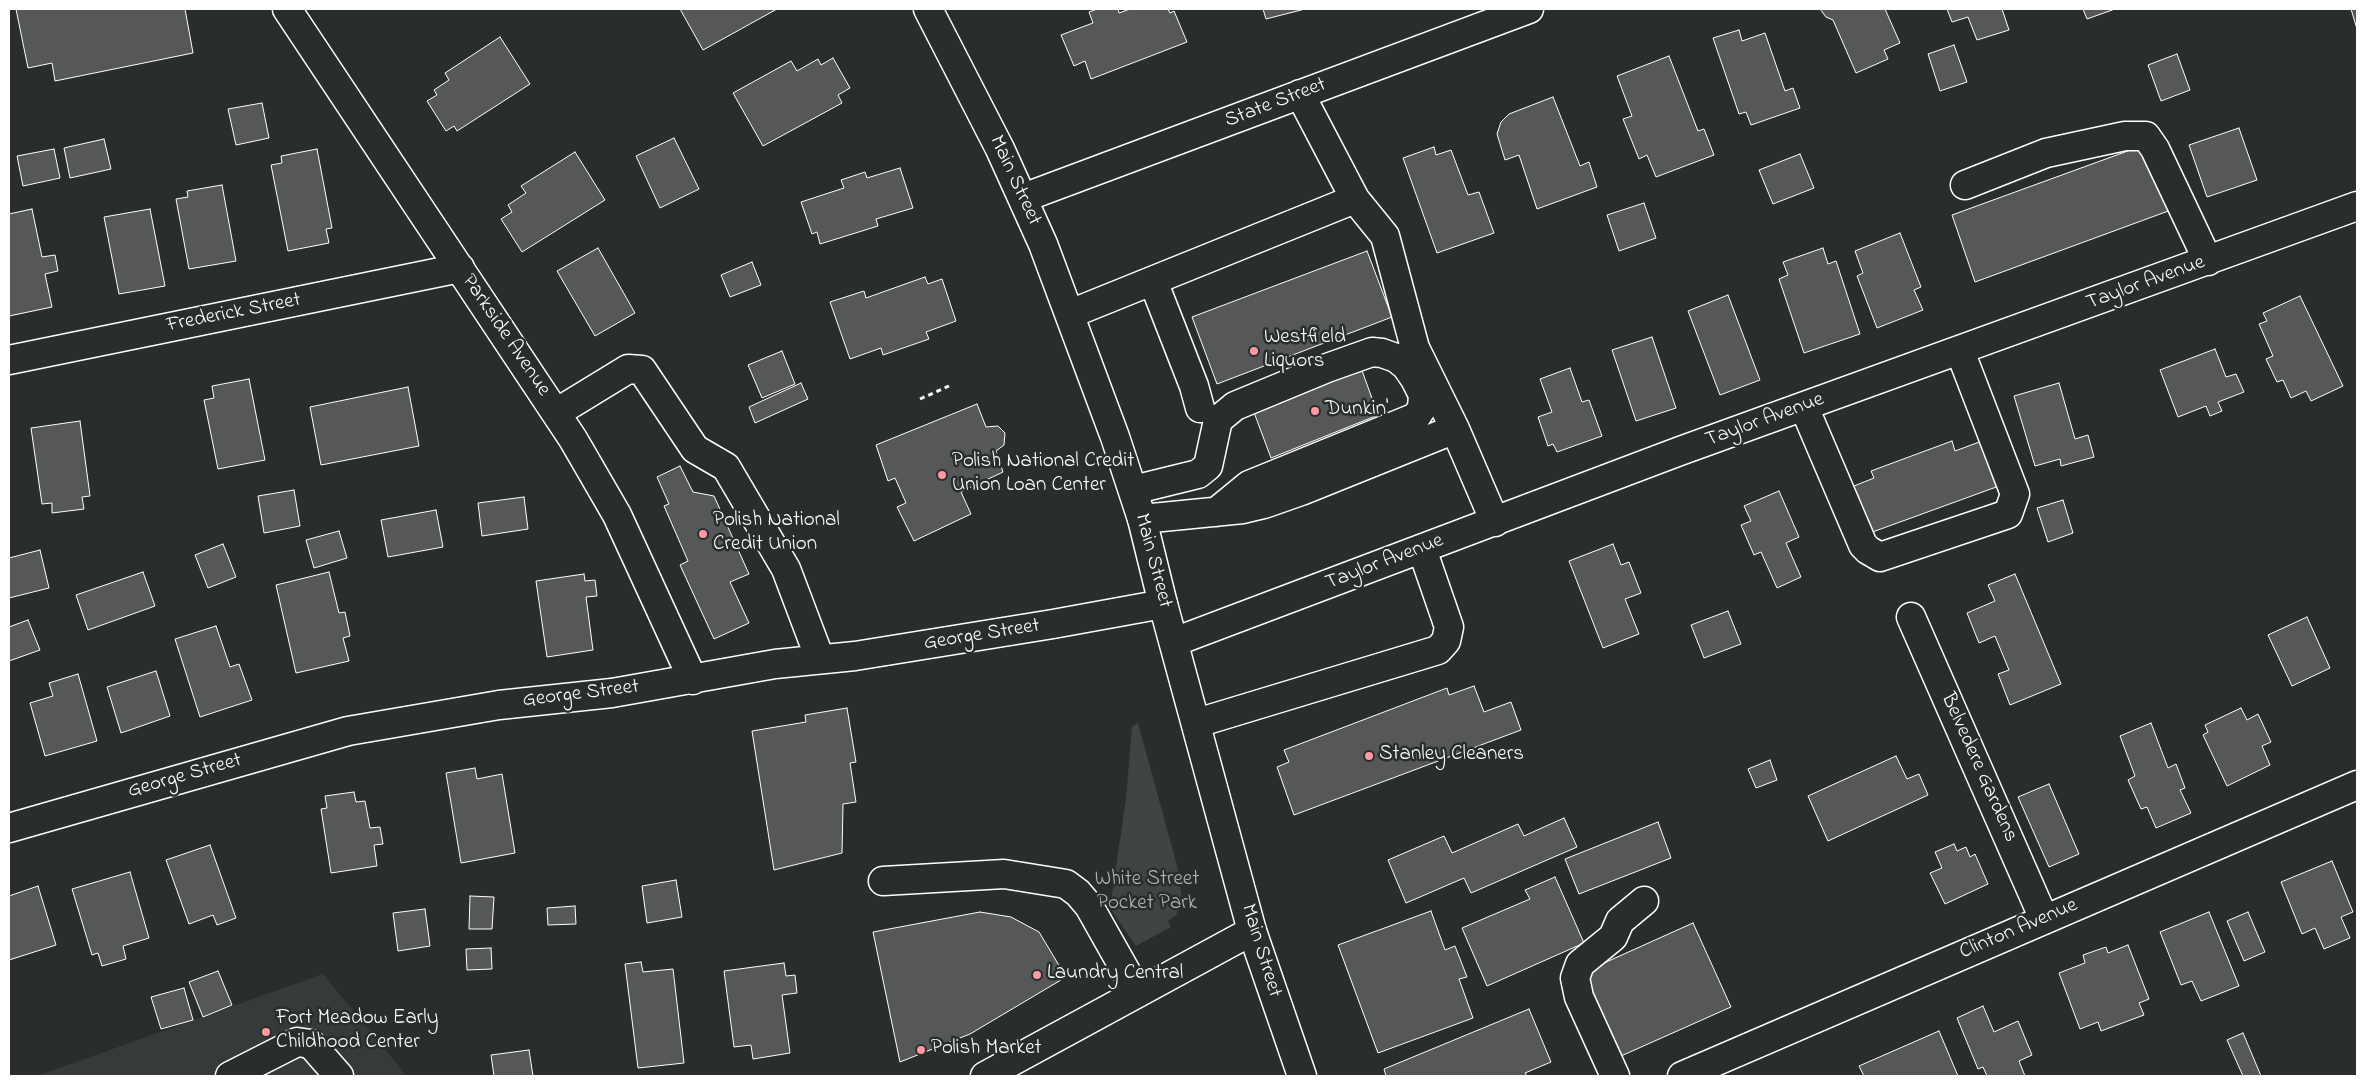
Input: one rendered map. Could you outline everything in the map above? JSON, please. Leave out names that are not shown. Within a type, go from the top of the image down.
[{"type":"street","name":"Parkside Avenue","points":[[287,9],[556,413],[617,515],[693,680]]},
{"type":"street","name":"Main Street","points":[[928,9],[966,80],[1023,198],[1070,314],[1133,490],[1252,931],[1302,1076]]},
{"type":"street","name":"State Street","points":[[1023,198],[1529,9]]},
{"type":"street","points":[[1300,94],[1354,199],[1385,236],[1415,348],[1455,429],[1495,522]]},
{"type":"street","points":[[1965,185],[2046,152],[2125,136],[2146,136],[2155,149],[2208,261]]},
{"type":"street","points":[[1070,314],[1354,199]]},
{"type":"street","name":"Taylor Avenue","points":[[1174,642],[1804,407],[2357,206]]},
{"type":"street","name":"Frederick Street","points":[[9,360],[460,268]]},
{"type":"street","points":[[1153,282],[1194,386],[1200,408]]},
{"type":"street","points":[[1804,407],[1862,545],[1880,557],[2008,514],[2015,494],[1960,351]]},
{"type":"street","points":[[1133,490],[1198,474],[1208,466],[1218,420],[1235,406],[1327,368],[1372,352],[1382,352],[1396,358],[1416,378],[1423,395],[1422,408],[1416,417],[1271,474],[1249,485],[1228,507]]},
{"type":"street","points":[[556,413],[628,369],[642,370],[695,449],[726,467],[786,570],[820,659]]},
{"type":"street","points":[[1142,519],[1228,507],[1301,491],[1455,429]]},
{"type":"street","points":[[1211,457],[1228,507]]},
{"type":"street","points":[[1197,723],[1438,650],[1446,641],[1448,627],[1422,549]]},
{"type":"street","name":"George Street","points":[[9,828],[348,732],[499,705],[612,693],[775,664],[1053,624],[1163,604]]},
{"type":"street","name":"Belvedere Gardens","points":[[1911,617],[2044,918]]},
{"type":"street","name":"Clinton Avenue","points":[[1682,1076],[2044,918],[2357,785]]},
{"type":"street","points":[[883,881],[1004,874],[1066,884],[1078,892],[1088,906],[1138,993]]},
{"type":"street","points":[[1615,1076],[1579,997],[1575,978],[1580,964],[1613,937],[1620,922],[1644,901]]},
{"type":"street","points":[[985,1076],[1252,931]]},
{"type":"street","points":[[230,1076],[297,1042],[311,1044],[339,1076]]},
{"type":"path","points":[[920,398],[950,386]]},
{"type":"shaded area","name":"Fort Meadow Early Childhood Center","points":[[323,974],[407,1076],[37,1076]]},
{"type":"green space","name":"White Street Pocket Park","points":[[1138,723],[1179,873],[1182,901],[1176,915],[1168,921],[1171,927],[1136,946],[1110,908],[1126,799],[1132,726]]},
{"type":"building","points":[[16,9],[185,9],[193,53],[55,81],[52,63],[28,68]]},
{"type":"building","points":[[680,9],[777,9],[703,50]]},
{"type":"building","points":[[1097,9],[1118,9],[1119,13],[1130,9],[1168,9],[1170,13],[1174,11],[1187,42],[1091,79],[1085,61],[1074,66],[1061,35],[1093,23],[1089,12]]},
{"type":"building","points":[[1263,9],[1305,9],[1266,19]]},
{"type":"building","points":[[1820,9],[1885,9],[1900,43],[1884,50],[1888,59],[1856,73],[1833,20],[1826,17]]},
{"type":"building","points":[[1947,9],[2002,9],[2009,30],[1977,40],[1968,17],[1952,22]]},
{"type":"building","points":[[2083,9],[2115,9],[2087,19]]},
{"type":"building","points":[[2351,9],[2357,9],[2357,29]]},
{"type":"building","points":[[1739,30],[1742,41],[1765,33],[1785,91],[1793,88],[1800,108],[1751,125],[1746,112],[1739,114],[1713,38]]},
{"type":"building","points":[[500,37],[530,84],[457,131],[454,126],[446,131],[427,101],[437,95],[434,90],[449,80],[445,73]]},
{"type":"building","points":[[1954,45],[1967,82],[1940,91],[1928,54]]},
{"type":"building","points":[[2177,54],[2190,90],[2161,101],[2148,65]]},
{"type":"building","points":[[1669,56],[1698,131],[1704,129],[1714,155],[1656,177],[1647,155],[1639,159],[1623,119],[1632,116],[1617,76]]},
{"type":"building","points":[[833,58],[850,88],[838,95],[842,103],[763,146],[733,93],[791,61],[797,71],[818,59],[821,65]]},
{"type":"building","points":[[1553,97],[1580,166],[1589,162],[1597,187],[1537,209],[1519,155],[1505,160],[1497,134],[1501,122],[1509,114]]},
{"type":"building","points":[[262,103],[269,138],[236,145],[228,109]]},
{"type":"building","points":[[2239,128],[2257,180],[2207,197],[2189,145]]},
{"type":"building","points":[[674,138],[699,189],[660,208],[636,156]]},
{"type":"building","points":[[104,139],[111,169],[70,178],[64,148]]},
{"type":"building","points":[[2147,144],[2171,210],[1975,282],[1952,215]]},
{"type":"building","points":[[1434,147],[1436,155],[1451,150],[1468,195],[1479,192],[1494,233],[1437,253],[1403,158]]},
{"type":"building","points":[[54,149],[60,178],[23,186],[17,156]]},
{"type":"building","points":[[317,149],[332,228],[326,229],[329,243],[288,251],[271,165],[282,163],[281,156]]},
{"type":"building","points":[[575,152],[605,200],[522,252],[501,219],[512,212],[508,205],[526,193],[521,186]]},
{"type":"building","points":[[1800,154],[1814,188],[1773,204],[1759,170]]},
{"type":"building","points":[[900,168],[913,208],[876,219],[878,226],[820,244],[817,232],[812,234],[801,202],[844,188],[841,180],[865,172],[867,178]]},
{"type":"building","points":[[222,185],[236,261],[189,269],[176,199],[188,197],[187,191]]},
{"type":"building","points":[[1644,203],[1656,238],[1619,251],[1607,215]]},
{"type":"building","points":[[32,209],[42,257],[55,255],[58,271],[45,274],[52,307],[9,316],[9,214]]},
{"type":"building","points":[[150,209],[165,286],[119,294],[104,217]]},
{"type":"building","points":[[1900,233],[1921,287],[1914,290],[1923,310],[1877,328],[1857,276],[1863,273],[1855,251]]},
{"type":"building","points":[[598,248],[635,313],[595,336],[557,271]]},
{"type":"building","points":[[1823,248],[1828,264],[1836,261],[1860,334],[1804,353],[1779,279],[1788,275],[1783,262]]},
{"type":"building","name":"Westfield Liquors","points":[[1367,251],[1392,317],[1217,384],[1192,317]]},
{"type":"building","points":[[752,262],[761,285],[730,297],[721,275]]},
{"type":"building","points":[[925,277],[928,284],[942,279],[956,321],[926,332],[929,339],[883,355],[881,348],[850,359],[830,302],[864,291],[866,298]]},
{"type":"building","points":[[1728,295],[1760,380],[1720,395],[1688,311]]},
{"type":"building","points":[[2300,296],[2343,386],[2311,401],[2306,391],[2291,398],[2283,380],[2277,382],[2266,359],[2273,356],[2259,324],[2267,321],[2263,313]]},
{"type":"building","points":[[1652,337],[1676,408],[1636,421],[1612,350]]},
{"type":"building","points":[[2215,349],[2226,377],[2236,374],[2244,392],[2218,402],[2222,411],[2210,416],[2206,406],[2178,417],[2160,370]]},
{"type":"building","points":[[782,351],[795,384],[762,398],[748,365]]},
{"type":"building","name":"Dunkin'","points":[[1360,365],[1378,415],[1271,458],[1252,407]]},
{"type":"building","points":[[1570,368],[1582,402],[1589,400],[1602,436],[1557,452],[1553,444],[1548,446],[1538,417],[1552,412],[1540,379]]},
{"type":"building","points":[[249,379],[265,460],[218,469],[204,400],[214,398],[212,386]]},
{"type":"building","points":[[801,383],[808,399],[755,423],[749,407]]},
{"type":"building","points":[[2059,383],[2075,439],[2088,435],[2094,457],[2061,466],[2060,459],[2035,466],[2014,396]]},
{"type":"building","points":[[408,387],[419,446],[321,465],[310,407]]},
{"type":"building","name":"Polish National Credit Union Loan Center","points":[[977,404],[986,427],[998,426],[1005,433],[1004,445],[996,451],[1003,472],[961,492],[971,514],[914,541],[897,507],[906,503],[895,478],[888,481],[876,445]]},
{"type":"building","points":[[80,421],[90,496],[82,497],[84,509],[52,513],[52,503],[42,504],[31,428]]},
{"type":"building","points":[[1952,441],[1955,451],[1982,441],[1999,486],[1867,534],[1849,488],[1874,478],[1871,471]]},
{"type":"building","name":"Polish National Credit Union","points":[[680,466],[693,492],[714,496],[749,574],[730,582],[749,623],[714,639],[680,565],[688,561],[664,506],[669,504],[657,477]]},
{"type":"building","points":[[294,490],[300,526],[264,533],[258,496]]},
{"type":"building","points":[[1779,491],[1799,537],[1786,543],[1801,577],[1777,588],[1761,552],[1754,555],[1741,525],[1751,521],[1744,506]]},
{"type":"building","points":[[524,497],[528,529],[482,536],[478,503]]},
{"type":"building","points":[[2063,500],[2073,533],[2048,542],[2037,508]]},
{"type":"building","points":[[436,510],[443,547],[388,557],[381,520]]},
{"type":"building","points":[[339,531],[347,558],[314,568],[306,540]]},
{"type":"building","points":[[223,544],[236,577],[208,588],[195,555]]},
{"type":"building","points":[[1613,544],[1621,565],[1629,562],[1641,593],[1625,599],[1639,634],[1603,648],[1569,561]]},
{"type":"building","points":[[40,550],[49,588],[9,598],[9,558]]},
{"type":"building","points":[[143,572],[155,606],[88,630],[76,595]]},
{"type":"building","points":[[329,572],[339,613],[345,612],[350,636],[343,638],[349,661],[296,673],[276,585]]},
{"type":"building","points":[[584,574],[585,581],[595,580],[597,596],[586,597],[593,650],[547,657],[536,581]]},
{"type":"building","points":[[2015,574],[2061,684],[2010,705],[1998,674],[2009,670],[1995,636],[1979,643],[1967,613],[1995,601],[1988,585]]},
{"type":"building","points":[[1728,611],[1741,644],[1704,658],[1691,625]]},
{"type":"building","points":[[2307,617],[2330,668],[2292,686],[2268,635]]},
{"type":"building","points":[[28,620],[40,650],[9,661],[9,627]]},
{"type":"building","points":[[216,626],[230,667],[239,664],[252,700],[200,717],[175,639]]},
{"type":"building","points":[[156,671],[170,716],[121,733],[107,687]]},
{"type":"building","points":[[78,674],[97,741],[45,756],[30,703],[53,696],[49,683]]},
{"type":"building","name":"Stanley Cleaners","points":[[1474,686],[1484,712],[1511,702],[1521,730],[1294,815],[1277,767],[1289,762],[1284,750],[1447,688],[1449,695]]},
{"type":"building","points":[[847,708],[856,762],[850,763],[856,802],[843,804],[842,853],[774,870],[752,731],[806,722],[805,715]]},
{"type":"building","points":[[2241,708],[2247,720],[2258,714],[2271,742],[2262,746],[2270,765],[2227,786],[2203,735],[2208,732],[2205,725]]},
{"type":"building","points":[[2151,723],[2168,768],[2176,764],[2185,788],[2180,790],[2191,813],[2156,828],[2147,807],[2141,809],[2128,780],[2135,776],[2120,736]]},
{"type":"building","points":[[1896,756],[1907,779],[1919,774],[1928,795],[1828,841],[1808,796]]},
{"type":"building","points":[[1770,760],[1777,780],[1756,788],[1748,769]]},
{"type":"building","points":[[475,768],[477,779],[502,774],[515,853],[461,863],[446,773]]},
{"type":"building","points":[[2049,784],[2079,854],[2049,867],[2018,797]]},
{"type":"building","points":[[354,792],[356,802],[365,801],[370,828],[380,827],[383,844],[374,845],[377,866],[331,873],[321,809],[327,808],[325,796]]},
{"type":"building","points":[[1564,818],[1577,847],[1471,893],[1464,878],[1406,903],[1388,860],[1444,836],[1452,853],[1518,824],[1524,836]]},
{"type":"building","points":[[1658,822],[1671,858],[1579,894],[1565,859]]},
{"type":"building","points":[[1954,844],[1957,851],[1966,847],[1970,857],[1975,854],[1988,884],[1945,904],[1930,873],[1942,868],[1935,852]]},
{"type":"building","points":[[210,845],[236,918],[217,925],[213,915],[189,924],[166,860]]},
{"type":"building","points":[[2332,861],[2353,912],[2341,917],[2350,938],[2324,949],[2315,928],[2302,934],[2281,882]]},
{"type":"building","points":[[130,872],[149,938],[123,946],[126,959],[102,966],[98,953],[92,955],[72,889]]},
{"type":"building","points":[[1555,877],[1584,943],[1487,986],[1462,928],[1530,899],[1525,890]]},
{"type":"building","points":[[676,880],[682,917],[647,923],[642,886]]},
{"type":"building","points":[[38,886],[56,945],[9,960],[9,896]]},
{"type":"building","points":[[470,896],[494,897],[492,929],[469,929]]},
{"type":"building","points":[[575,906],[576,924],[548,925],[547,908]]},
{"type":"building","points":[[425,909],[430,946],[398,951],[393,913]]},
{"type":"building","points":[[1431,911],[1445,950],[1455,946],[1467,977],[1459,979],[1473,1018],[1378,1053],[1338,945]]},
{"type":"building","points":[[980,912],[1011,917],[1039,932],[1066,977],[970,1034],[900,1062],[873,932]]},
{"type":"building","points":[[2209,912],[2239,986],[2201,1001],[2192,981],[2181,985],[2160,932]]},
{"type":"building","points":[[2248,912],[2265,952],[2244,961],[2227,921]]},
{"type":"building","points":[[1693,923],[1731,1007],[1621,1056],[1584,972]]},
{"type":"building","points":[[2128,945],[2149,999],[2139,1003],[2144,1015],[2101,1031],[2098,1022],[2080,1029],[2059,973],[2085,963],[2083,955],[2106,947],[2108,953]]},
{"type":"building","points":[[491,948],[492,969],[467,970],[466,949]]},
{"type":"building","points":[[641,962],[643,972],[673,969],[684,1063],[638,1068],[625,964]]},
{"type":"building","points":[[784,963],[786,976],[795,975],[797,993],[782,995],[790,1053],[753,1059],[751,1045],[734,1047],[724,971]]},
{"type":"building","points":[[218,971],[232,1005],[203,1017],[189,982]]},
{"type":"building","points":[[184,988],[193,1020],[161,1029],[151,997]]},
{"type":"building","points":[[1983,1006],[1994,1032],[2018,1021],[2032,1055],[2019,1061],[2025,1076],[1987,1076],[1983,1067],[1978,1069],[1957,1018]]},
{"type":"building","points":[[1529,1009],[1551,1062],[1525,1073],[1527,1076],[1386,1076],[1384,1069]]},
{"type":"building","points":[[1939,1031],[1958,1076],[1864,1076],[1859,1066]]},
{"type":"building","points":[[2243,1033],[2261,1076],[2243,1076],[2227,1040]]},
{"type":"building","points":[[529,1050],[533,1076],[494,1076],[491,1055]]},
{"type":"place","name":"Westfield Liquors","points":[[1254,351]]},
{"type":"place","name":"Dunkin'","points":[[1315,411]]},
{"type":"place","name":"Polish National Credit Union Loan Center","points":[[942,475]]},
{"type":"place","name":"Polish National Credit Union","points":[[703,534]]},
{"type":"place","name":"Stanley Cleaners","points":[[1369,756]]},
{"type":"place","name":"Laundry Central","points":[[1037,975]]},
{"type":"place","name":"Fort Meadow Early Childhood Center","points":[[266,1032]]},
{"type":"place","name":"Polish Market","points":[[921,1050]]}]
